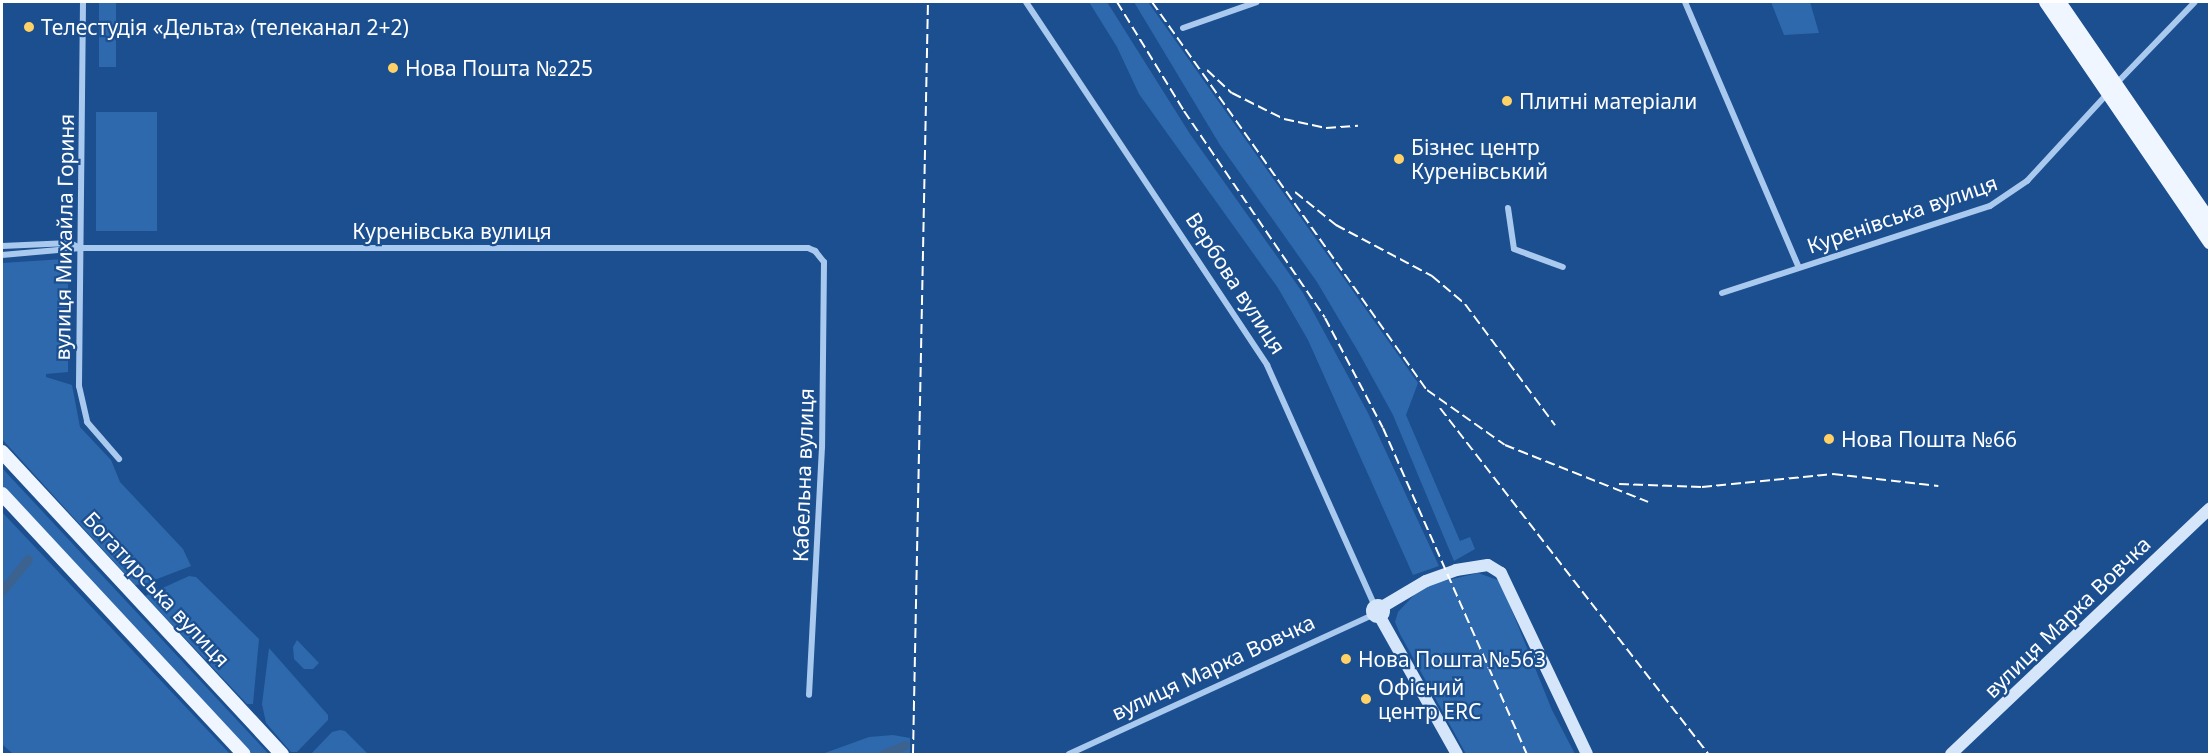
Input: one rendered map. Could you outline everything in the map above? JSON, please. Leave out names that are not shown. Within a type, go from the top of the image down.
[{"type":"main road","points":[[2046,2],[2210,222]]},
{"type":"main road","points":[[2059,2],[2210,242]]},
{"type":"main road","name":"Богатирська вулиця","points":[[2,452],[282,754]]},
{"type":"main road","points":[[2,494],[244,754]]},
{"type":"main road","name":"вулиця Марка Вовчка","points":[[1951,754],[2210,508]]},
{"type":"main road","points":[[1377,611],[1426,581],[1456,570],[1488,565],[1501,573],[1587,754]]},
{"type":"main road","name":"Вербова вулиця","points":[[1377,611],[1457,754]]},
{"type":"street","name":"вулиця Михайла Гориня","points":[[83,2],[81,396],[87,422],[119,459]]},
{"type":"street","name":"Вербова вулиця","points":[[1026,2],[1267,365],[1377,611]]},
{"type":"street","points":[[1183,28],[1257,2]]},
{"type":"street","points":[[1685,2],[1798,266]]},
{"type":"street","name":"Куренівська вулиця","points":[[1722,293],[1798,266],[1990,206],[2012,194],[2195,2]]},
{"type":"street","points":[[1508,208],[1514,249],[1563,267]]},
{"type":"street","name":"Куренівська вулиця","points":[[2,246],[70,243],[81,248]]},
{"type":"street","name":"Куренівська вулиця","points":[[2,255],[81,248],[808,248],[821,257]]},
{"type":"street","name":"Кабельна вулиця","points":[[809,695],[822,447],[821,257]]},
{"type":"street","name":"вулиця Марка Вовчка","points":[[1070,754],[1377,611]]},
{"type":"shaded area","points":[[99,2],[116,2],[116,67],[99,67]]},
{"type":"shaded area","points":[[1089,2],[1107,2],[1190,134],[1303,293],[1368,413],[1439,566],[1413,575],[1308,340],[1278,288],[1139,94],[1117,47]]},
{"type":"shaded area","points":[[1134,2],[1148,2],[1418,383],[1406,415],[1460,541],[1470,537],[1475,549],[1454,561],[1393,415],[1359,353],[1317,282],[1220,145]]},
{"type":"shaded area","points":[[1771,2],[1810,2],[1819,33],[1784,35]]},
{"type":"shaded area","points":[[96,112],[157,112],[157,231],[96,231]]},
{"type":"shaded area","points":[[64,259],[68,264],[68,372],[46,374],[46,377],[72,385],[80,427],[111,460],[120,482],[183,549],[191,566],[144,584],[135,585],[2,439],[2,263]]},
{"type":"shaded area","points":[[2,468],[269,754],[244,754],[2,494]]},
{"type":"shaded area","points":[[2,512],[230,754],[13,754],[3,745]]},
{"type":"shaded area","points":[[1478,573],[1498,580],[1504,591],[1552,710],[1575,754],[1466,754],[1400,634],[1395,622],[1398,612],[1415,594],[1427,585]]},
{"type":"shaded area","points":[[189,576],[196,577],[259,639],[253,704],[247,704],[145,596]]},
{"type":"shaded area","points":[[297,640],[319,663],[313,669],[304,669],[294,659],[293,647]]},
{"type":"shaded area","points":[[269,648],[328,715],[328,720],[297,752],[291,752],[266,723],[262,704]]},
{"type":"shaded area","points":[[345,731],[368,754],[311,754],[332,732]]},
{"type":"shaded area","points":[[893,735],[910,738],[910,754],[822,754],[869,737]]},
{"type":"waterway","points":[[2,591],[28,559]]},
{"type":"waterway","points":[[883,754],[905,745]]},
{"type":"railway","points":[[913,754],[928,2]]},
{"type":"railway","points":[[1117,2],[1184,111],[1325,318],[1383,428],[1527,754]]},
{"type":"railway","points":[[1152,2],[1427,390],[1505,445],[1648,502]]},
{"type":"railway","points":[[1207,70],[1232,93],[1284,119],[1326,128],[1358,126]]},
{"type":"railway","points":[[1295,192],[1336,225],[1432,276],[1465,304],[1555,425]]},
{"type":"railway","points":[[1440,408],[1708,754]]},
{"type":"railway","points":[[1619,484],[1702,487],[1833,474],[1938,486]]},
{"type":"place","name":"Телестудія «Дельта» (телеканал 2+2)","points":[[29,27]]},
{"type":"place","name":"Нова Пошта №225","points":[[393,68]]},
{"type":"place","name":"Плитні матеріали","points":[[1507,101]]},
{"type":"place","name":"Бізнес центр Куренівський","points":[[1399,159]]},
{"type":"place","name":"Нова Пошта №66","points":[[1829,439]]},
{"type":"place","name":"Нова Пошта №563","points":[[1346,659]]},
{"type":"place","name":"Офісний центр ERC","points":[[1366,699]]}]
